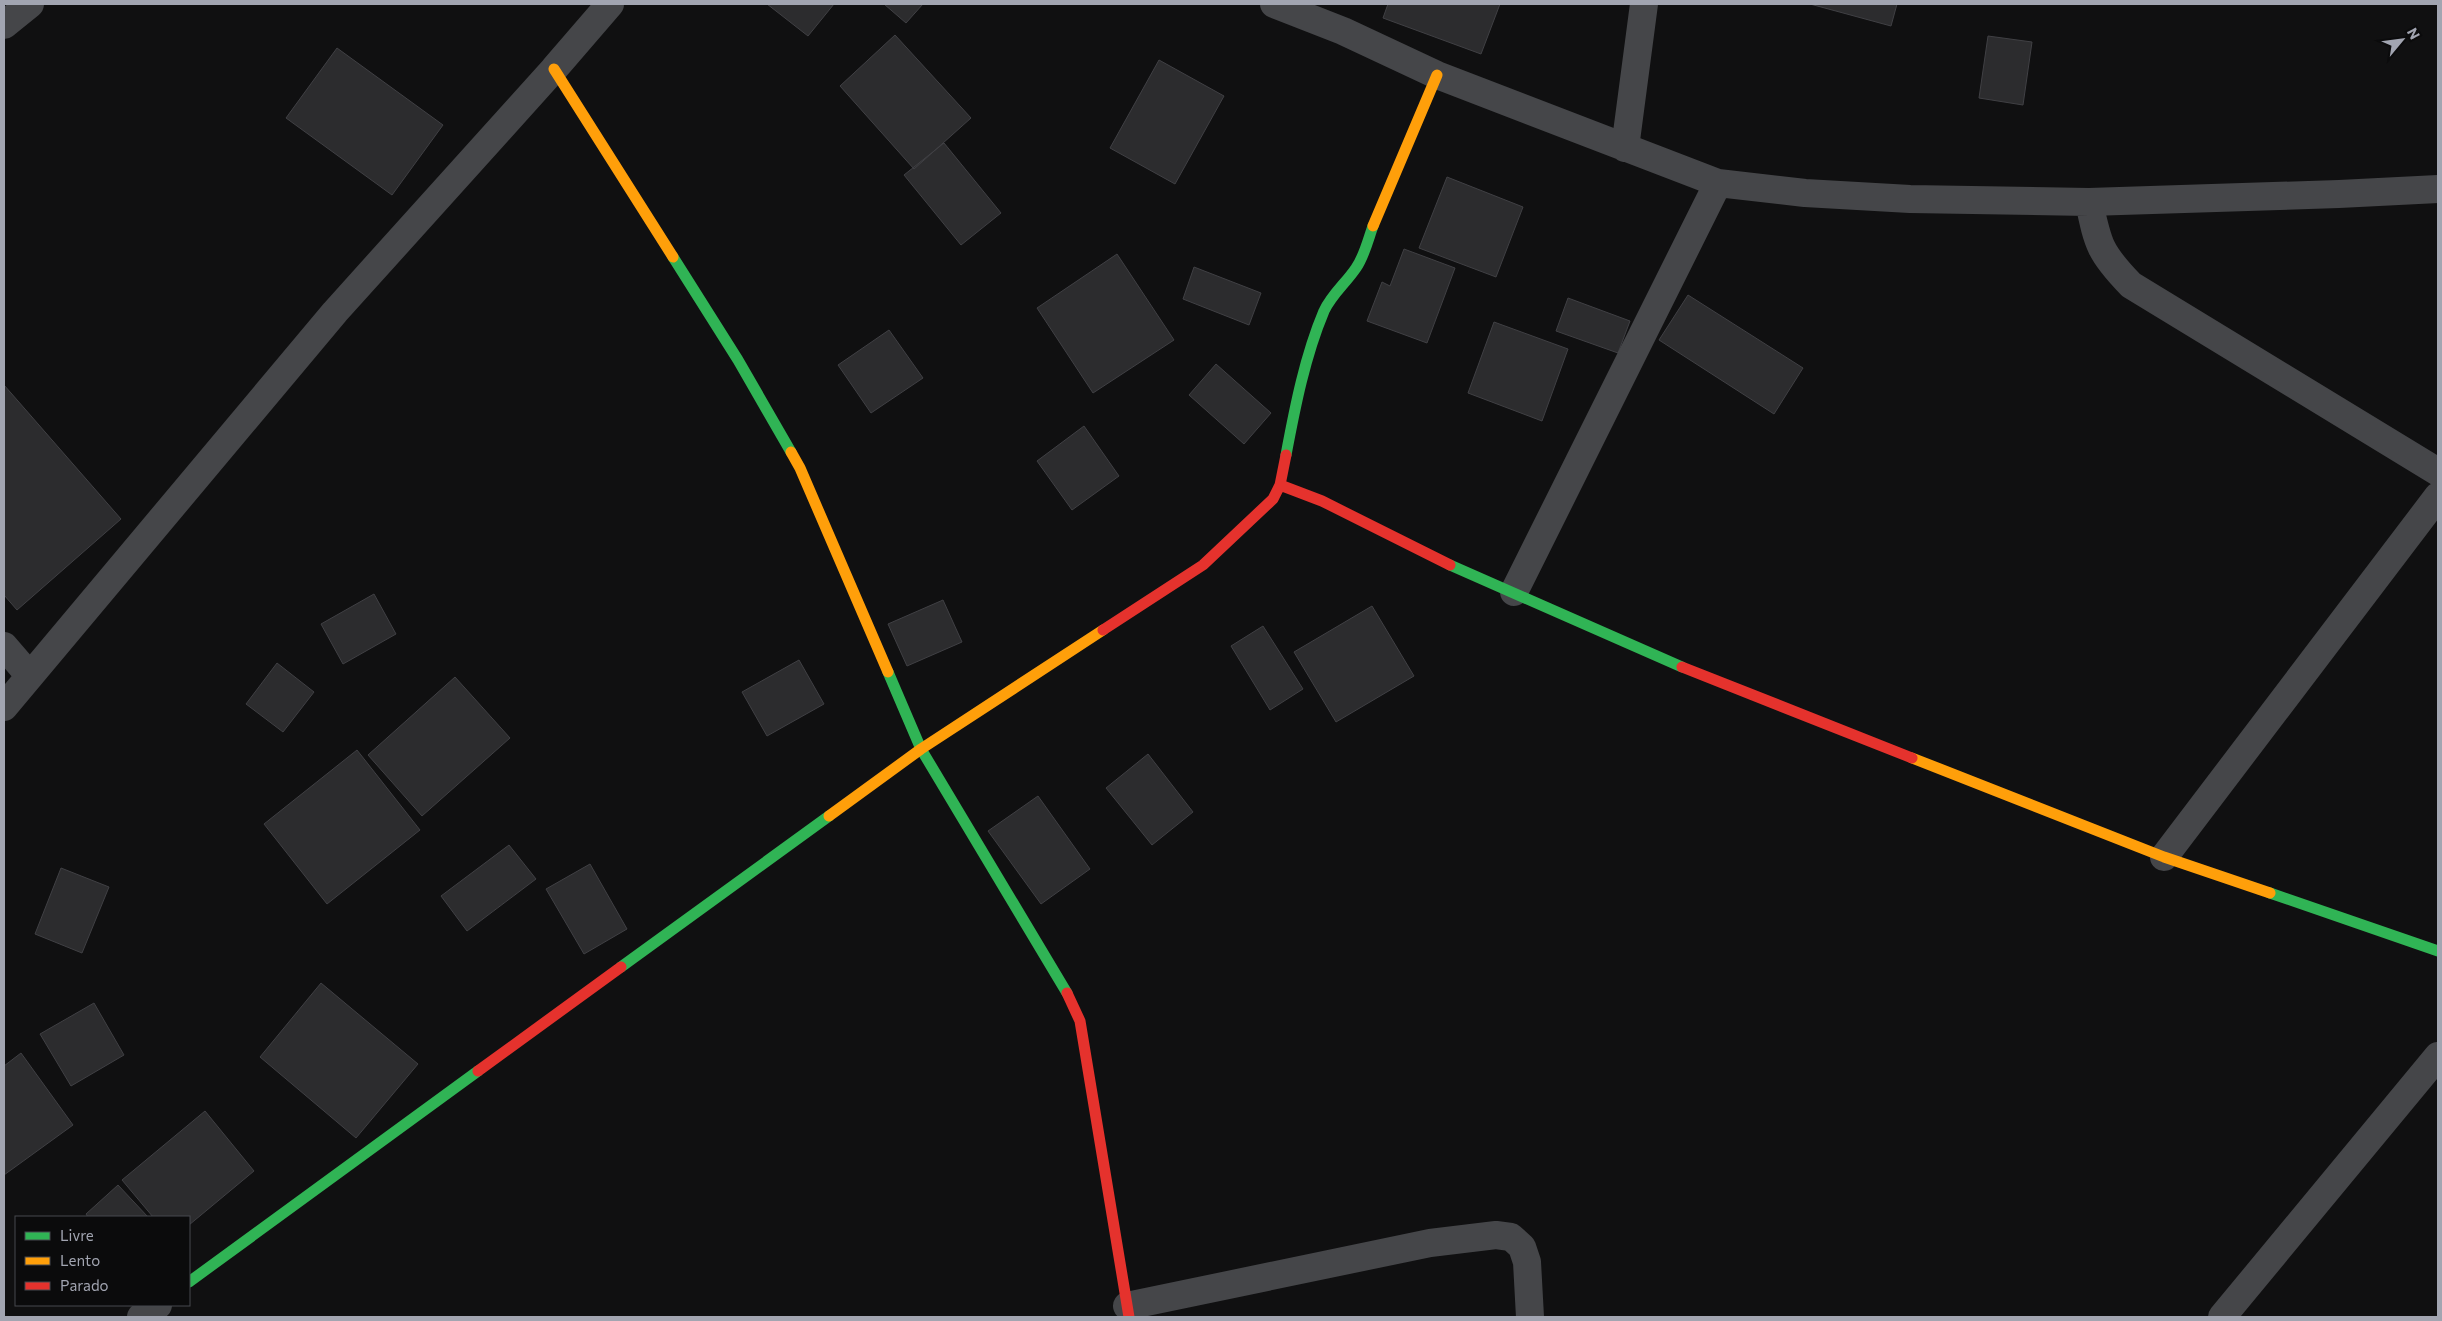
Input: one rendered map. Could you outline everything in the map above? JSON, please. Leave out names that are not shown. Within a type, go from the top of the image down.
[{"type":"street","points":[[4,25],[30,4]]},
{"type":"street","points":[[4,707],[335,312],[554,69],[610,4]]},
{"type":"street","points":[[1274,4],[1342,31],[1437,75],[1718,183],[1804,193],[1872,197],[2089,202],[2438,189]]},
{"type":"street","points":[[1625,148],[1644,4]]},
{"type":"street","points":[[554,69],[738,360],[800,468],[921,749],[1071,1000],[1080,1021],[1128,1311],[1430,1243],[1496,1235],[1510,1237],[1522,1247],[1527,1262],[1530,1317]]},
{"type":"street","points":[[190,1281],[921,749],[1203,565],[1266,506],[1280,485],[1293,416],[1312,344],[1325,310],[1338,288],[1356,268],[1437,75]]},
{"type":"street","points":[[1514,592],[1718,183]]},
{"type":"street","points":[[2089,202],[2098,242],[2108,261],[2131,285],[2438,472]]},
{"type":"street","points":[[1280,485],[1322,501],[1428,555],[1718,682],[2164,857],[2438,951]]},
{"type":"street","points":[[2164,857],[2438,496]]},
{"type":"street","points":[[4,646],[30,675]]},
{"type":"street","points":[[2222,1317],[2438,1056]]},
{"type":"street","points":[[141,1317],[157,1306]]},
{"type":"building","points":[[767,4],[834,4],[808,36]]},
{"type":"building","points":[[884,4],[923,4],[906,23]]},
{"type":"building","points":[[1388,4],[1500,4],[1481,54],[1383,18]]},
{"type":"building","points":[[1810,4],[1897,4],[1891,26]]},
{"type":"building","points":[[895,35],[971,118],[914,169],[840,86]]},
{"type":"building","points":[[1988,36],[2032,42],[2023,105],[1979,98]]},
{"type":"building","points":[[337,48],[443,125],[392,195],[286,118]]},
{"type":"building","points":[[1159,60],[1224,96],[1175,184],[1110,148]]},
{"type":"building","points":[[944,143],[1001,213],[961,245],[904,175]]},
{"type":"building","points":[[1447,177],[1523,207],[1496,277],[1419,248]]},
{"type":"building","points":[[1404,249],[1455,268],[1427,343],[1367,321],[1382,282],[1390,286]]},
{"type":"building","points":[[1117,254],[1174,340],[1093,393],[1037,308]]},
{"type":"building","points":[[1194,267],[1261,293],[1249,325],[1183,299]]},
{"type":"building","points":[[1688,295],[1803,368],[1774,414],[1659,340]]},
{"type":"building","points":[[1568,298],[1630,321],[1618,353],[1556,331]]},
{"type":"building","points":[[1494,322],[1568,349],[1542,421],[1468,393]]},
{"type":"building","points":[[889,330],[923,378],[871,413],[838,365]]},
{"type":"building","points":[[1216,364],[1271,413],[1244,444],[1189,395]]},
{"type":"building","points":[[4,385],[121,519],[17,610],[4,595]]},
{"type":"building","points":[[1084,426],[1119,476],[1072,510],[1037,461]]},
{"type":"building","points":[[374,594],[396,634],[343,664],[321,624]]},
{"type":"building","points":[[943,600],[962,642],[907,666],[888,624]]},
{"type":"building","points":[[1372,606],[1414,676],[1336,722],[1294,652]]},
{"type":"building","points":[[1263,626],[1303,689],[1270,710],[1231,646]]},
{"type":"building","points":[[799,660],[824,704],[767,736],[742,692]]},
{"type":"building","points":[[277,663],[314,692],[283,732],[246,704]]},
{"type":"building","points":[[455,677],[510,738],[422,816],[368,755]]},
{"type":"building","points":[[357,750],[420,830],[327,904],[264,824]]},
{"type":"building","points":[[1148,754],[1193,812],[1152,845],[1106,788]]},
{"type":"building","points":[[1038,796],[1090,869],[1041,904],[988,831]]},
{"type":"building","points":[[509,845],[536,879],[467,931],[441,896]]},
{"type":"building","points":[[590,864],[627,929],[584,954],[546,889]]},
{"type":"building","points":[[61,868],[109,887],[82,953],[35,934]]},
{"type":"building","points":[[321,983],[418,1064],[356,1138],[260,1057]]},
{"type":"building","points":[[94,1003],[124,1055],[71,1086],[40,1034]]},
{"type":"building","points":[[21,1053],[73,1125],[4,1175],[4,1066]]},
{"type":"building","points":[[205,1111],[254,1171],[190,1224],[190,1216],[152,1216],[122,1180]]},
{"type":"building","points":[[118,1185],[147,1216],[87,1216],[86,1214]]},
{"type":"traffic: fast","points":[[1286,455],[1301,382],[1317,328],[1327,305],[1359,264],[1373,226]]},
{"type":"traffic: fast","points":[[673,257],[738,360],[791,452]]},
{"type":"traffic: fast","points":[[1450,565],[1682,667]]},
{"type":"traffic: fast","points":[[888,672],[921,749],[1067,993]]},
{"type":"traffic: fast","points":[[621,967],[829,816]]},
{"type":"traffic: fast","points":[[2270,893],[2438,951]]},
{"type":"traffic: fast","points":[[190,1281],[478,1071]]},
{"type":"traffic: slow","points":[[554,69],[673,257]]},
{"type":"traffic: slow","points":[[1373,226],[1437,75]]},
{"type":"traffic: slow","points":[[791,452],[800,468],[888,672]]},
{"type":"traffic: slow","points":[[829,816],[921,749],[1103,630]]},
{"type":"traffic: slow","points":[[1912,758],[2164,857],[2270,893]]},
{"type":"traffic: jam","points":[[1103,630],[1203,565],[1273,499],[1280,485],[1286,455]]},
{"type":"traffic: jam","points":[[1280,485],[1322,501],[1450,565]]},
{"type":"traffic: jam","points":[[1682,667],[1912,758]]},
{"type":"traffic: jam","points":[[478,1071],[621,967]]},
{"type":"traffic: jam","points":[[1067,993],[1080,1021],[1129,1317]]}]
